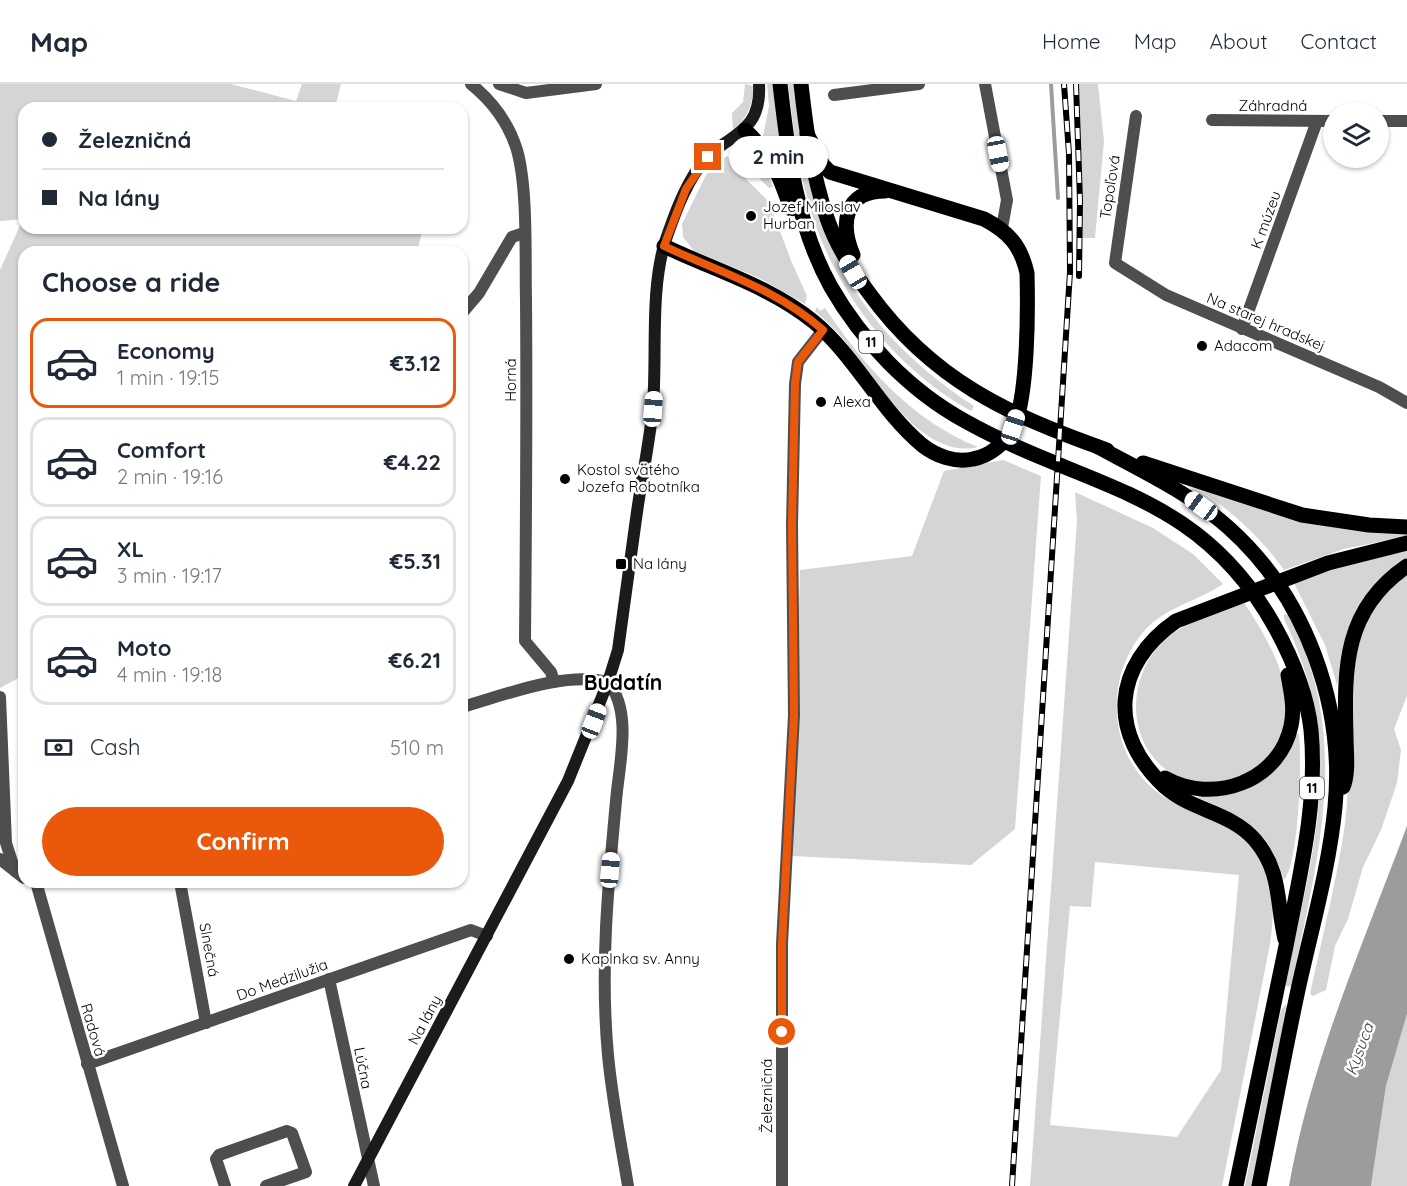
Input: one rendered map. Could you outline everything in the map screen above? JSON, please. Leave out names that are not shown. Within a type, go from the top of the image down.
[{"type":"main road","name":"11","points":[[780,84],[791,171],[809,240],[831,287],[867,338],[908,381],[962,420],[995,437],[1135,495],[1192,528],[1226,560],[1256,595],[1279,634],[1298,676],[1310,725],[1312,754],[1308,834],[1236,1186]]},
{"type":"main road","name":"11","points":[[801,84],[807,134],[827,219],[845,258],[869,294],[919,351],[979,395],[1098,447],[1190,499],[1230,529],[1265,566],[1293,608],[1314,653],[1328,701],[1334,750],[1335,806],[1320,894],[1259,1186]]},
{"type":"main road","points":[[745,129],[764,148],[776,166],[798,229],[809,240]]},
{"type":"main road","points":[[664,246],[764,290],[789,304],[823,330],[923,445],[946,458],[959,460],[981,457],[992,452],[1005,440],[1019,409],[1027,273],[1024,258],[1014,240],[1002,228],[969,214],[891,192],[826,169],[807,134]]},
{"type":"main road","points":[[869,294],[845,234],[846,216],[851,206],[864,195],[891,192]]},
{"type":"main road","points":[[1098,447],[1246,499],[1302,515],[1338,522],[1407,527]]},
{"type":"main road","points":[[1286,945],[1272,866],[1255,841],[1230,819],[1177,795],[1166,787],[1144,761],[1130,735],[1125,700],[1134,665],[1156,634],[1176,621],[1202,609],[1348,556],[1407,543]]},
{"type":"main road","points":[[1335,806],[1345,782],[1345,670],[1354,632],[1367,606],[1379,590],[1407,566]]},
{"type":"main road","points":[[1152,770],[1189,788],[1218,790],[1246,781],[1271,764],[1287,740],[1293,710],[1279,634]]},
{"type":"street","name":"Horná","points":[[471,84],[491,104],[512,135],[518,152],[523,186],[526,355],[525,641],[551,672],[554,682]]},
{"type":"street","points":[[499,84],[526,93],[596,84]]},
{"type":"street","points":[[745,129],[757,110],[759,84]]},
{"type":"street","points":[[834,95],[919,84]]},
{"type":"street","points":[[985,84],[1007,200],[1002,228]]},
{"type":"street","name":"Topoľová","points":[[1115,263],[1136,116]]},
{"type":"street","name":"Záhradná","points":[[1212,120],[1323,121]]},
{"type":"street","name":"K múzeu","points":[[1242,329],[1317,121]]},
{"type":"street","points":[[1389,121],[1407,121]]},
{"type":"street","name":"Na lány","points":[[354,1186],[568,781],[608,682],[618,650],[653,409],[659,276],[664,246],[686,189],[699,167],[717,149],[745,129]]},
{"type":"street","points":[[468,306],[479,292],[512,237],[524,233]]},
{"type":"street","name":"Na starej hradskej","points":[[1115,263],[1166,295],[1379,387],[1407,403]]},
{"type":"street","name":"Železničná","points":[[782,1186],[782,944],[794,715],[792,525],[795,384],[798,362],[823,330]]},
{"type":"street","points":[[468,705],[554,682],[581,678],[608,682],[619,694],[622,718],[604,934],[608,1055],[628,1186]]},
{"type":"street","points":[[1,697],[6,843],[18,872]]},
{"type":"street","points":[[0,859],[18,873]]},
{"type":"street","name":"Radová","points":[[35,888],[123,1186]]},
{"type":"street","name":"Slnečná","points":[[181,888],[206,1023]]},
{"type":"street","name":"Do Medzilužia","points":[[87,1064],[471,930],[487,936]]},
{"type":"street","name":"Lúčna","points":[[329,979],[374,1186]]},
{"type":"street","points":[[225,1186],[216,1159],[219,1155],[287,1131],[292,1133],[306,1172],[267,1186]]},
{"type":"shaded area","points":[[0,84],[231,84],[296,101],[302,84],[341,84],[336,102],[18,102],[18,219],[0,221]]},
{"type":"shaded area","points":[[745,84],[753,86],[751,105],[746,116],[733,130],[732,113],[743,102]]},
{"type":"shaded area","points":[[767,84],[773,84],[783,164],[763,136],[769,106]]},
{"type":"shaded area","points":[[788,84],[794,84],[804,159],[816,208],[829,243],[846,276],[865,306],[888,334],[942,384],[974,406],[971,411],[942,393],[891,348],[849,294],[832,264],[804,186]]},
{"type":"shaded area","points":[[1079,84],[1098,84],[1104,141],[1095,238],[1080,238]]},
{"type":"shaded area","points":[[748,150],[761,155],[773,187],[769,188],[744,163],[739,151]]},
{"type":"shaded area","points":[[727,156],[738,171],[769,202],[807,296],[805,304],[759,278],[694,251],[683,237],[682,224],[706,175],[712,167]]},
{"type":"shaded area","points":[[18,230],[18,234],[422,234],[418,246],[18,246],[18,678],[0,688],[0,270]]},
{"type":"shaded area","points":[[817,307],[820,311],[825,308],[856,351],[891,390],[931,422],[978,447],[957,448],[938,442],[919,429],[885,394],[841,336],[815,311]]},
{"type":"shaded area","points":[[1003,460],[1041,476],[1015,829],[971,865],[792,856],[800,570],[912,556],[944,471]]},
{"type":"shaded area","points":[[1196,487],[1407,531],[1407,536],[1344,549],[1284,570],[1244,524]]},
{"type":"shaded area","points":[[1075,492],[1153,528],[1193,554],[1223,584],[1172,610],[1145,630],[1132,649],[1123,669],[1118,691],[1117,714],[1120,736],[1128,757],[1140,776],[1168,799],[1230,828],[1241,836],[1259,857],[1272,892],[1273,918],[1270,944],[1222,1186],[1030,1186],[1077,521]],"holes":[[[1095,862],[1239,875],[1221,1070],[1177,1137],[1050,1125],[1070,906],[1091,907]]]},
{"type":"shaded area","points":[[1407,550],[1407,558],[1375,586],[1337,685],[1325,645],[1294,583],[1351,562]]},
{"type":"shaded area","points":[[1407,573],[1407,696],[1394,729],[1401,750],[1397,783],[1381,830],[1363,867],[1348,919],[1335,946],[1326,990],[1313,996],[1310,994],[1334,888],[1345,824],[1349,711],[1356,655],[1363,629],[1378,600]]},
{"type":"shaded area","points":[[1243,601],[1264,634],[1280,669],[1286,706],[1284,725],[1278,744],[1269,758],[1251,772],[1217,782],[1203,783],[1188,780],[1168,771],[1153,758],[1143,741],[1137,722],[1136,701],[1140,681],[1148,662],[1160,645],[1178,630],[1199,618]]},
{"type":"shaded area","points":[[1284,614],[1288,615],[1308,660],[1320,706],[1325,752],[1324,798],[1319,844],[1292,985],[1289,987],[1285,985],[1314,844],[1319,800],[1320,757],[1315,712],[1304,667]]},
{"type":"shaded area","points":[[1296,733],[1299,734],[1300,747],[1300,787],[1293,853],[1284,880],[1271,850],[1252,828],[1227,811],[1198,798],[1199,795],[1215,796],[1230,793],[1259,782],[1281,762]]},
{"type":"shaded area","points":[[1285,1005],[1288,1007],[1252,1186],[1245,1186],[1281,1010]]},
{"type":"shaded area","points":[[1407,1014],[1407,1186],[1371,1186],[1386,1086]]},
{"type":"water","name":"Kysuca","points":[[1407,826],[1407,1014],[1386,1086],[1371,1186],[1289,1186],[1299,1139],[1324,1048]]},
{"type":"waterway","points":[[1051,84],[1058,198]]},
{"type":"railway","points":[[1012,1186],[1070,272],[1069,154],[1064,84]]},
{"type":"railway","points":[[1076,84],[1080,201],[1079,276]]},
{"type":"place","name":"Jozef Miloslav Hurban","points":[[751,216]]},
{"type":"place","name":"Adacom","points":[[1202,346]]},
{"type":"place","name":"Alexa","points":[[821,402]]},
{"type":"place","name":"Kostol svätého Jozefa Robotníka","points":[[565,479]]},
{"type":"place","name":"Na lány","points":[[621,564]]},
{"type":"place","name":"Kaplnka sv. Anny","points":[[569,959]]},
{"type":"district","name":"Budatín","points":[[623,683]]},
{"type":"route","points":[[708,157],[686,189],[664,246],[782,299],[823,330],[798,362],[795,384],[792,525],[794,715],[782,944],[782,1032]]}]
